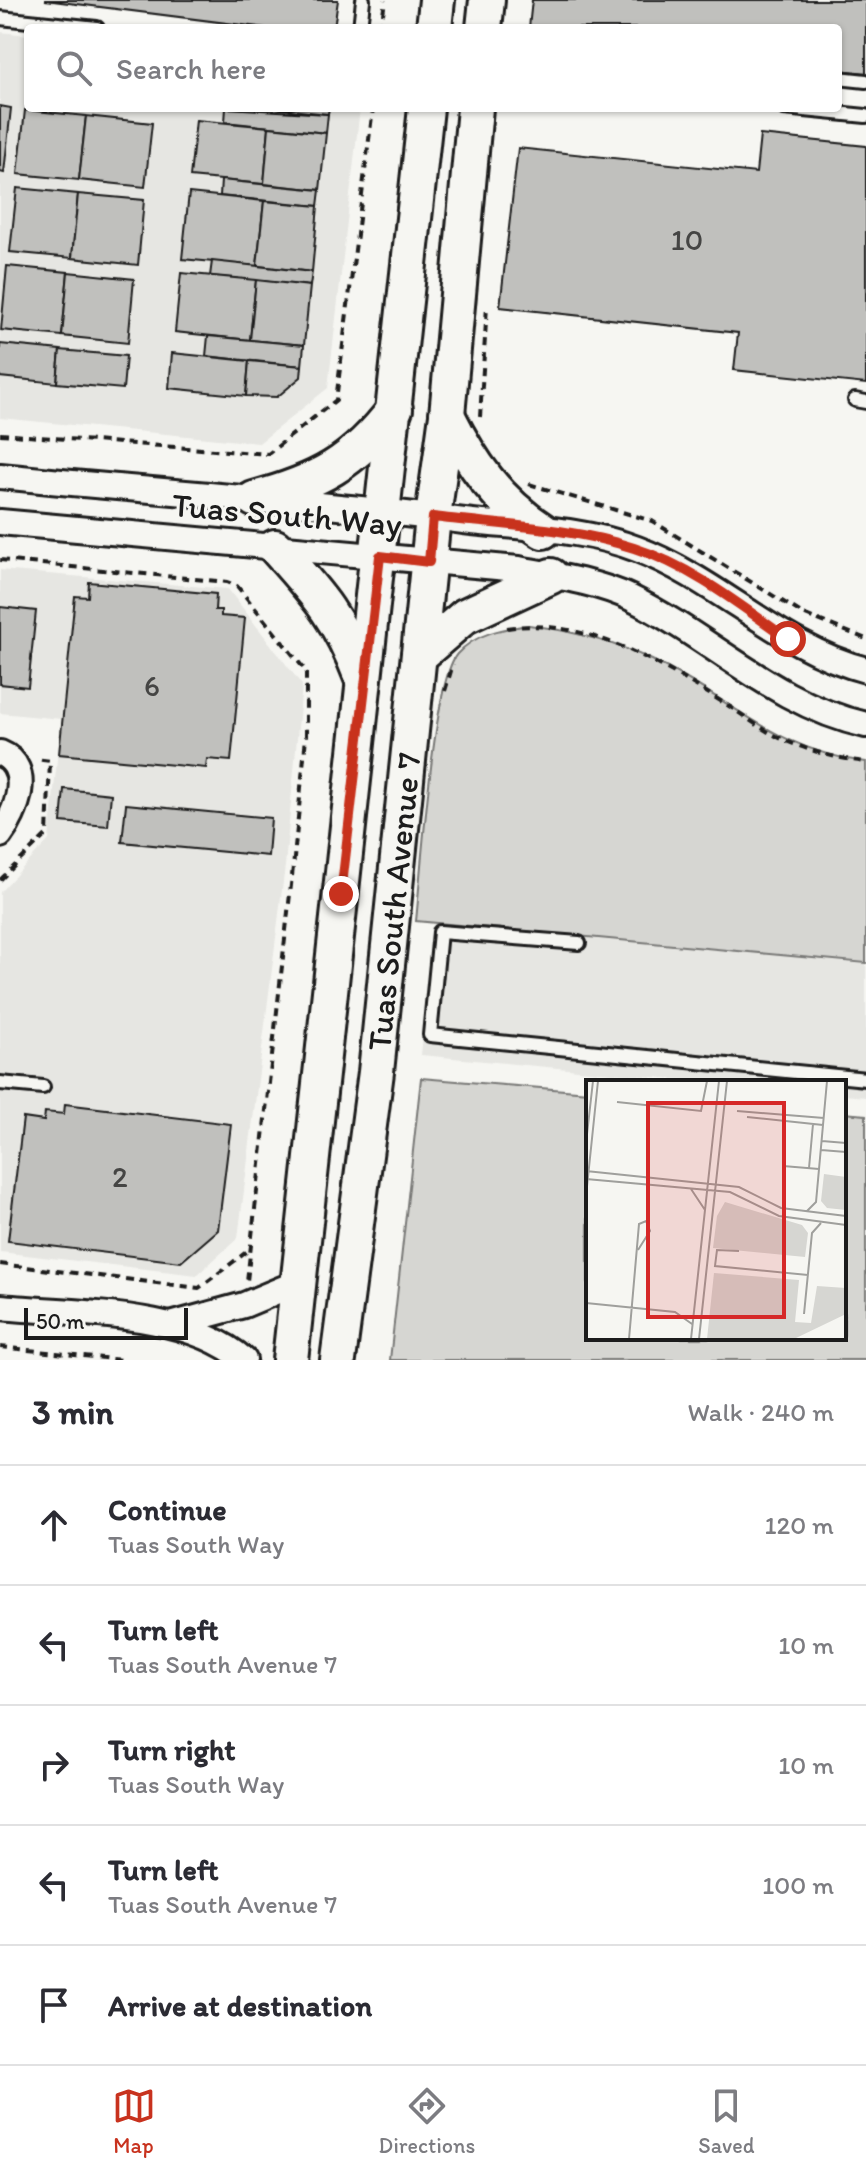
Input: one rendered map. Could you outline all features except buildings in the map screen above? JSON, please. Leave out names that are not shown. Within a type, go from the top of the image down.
[{"type":"street","points":[[434,24],[437,0]]},
{"type":"street","points":[[484,24],[487,0]]},
{"type":"street","name":"Tuas South Avenue 7","points":[[290,1360],[380,556],[426,112]]},
{"type":"street","name":"Tuas South Avenue 7","points":[[338,1360],[376,1072],[433,517],[447,415],[475,112]]},
{"type":"street","points":[[254,499],[302,486],[350,458],[373,439],[395,409]]},
{"type":"street","points":[[447,415],[476,468],[494,491],[510,508],[543,531]]},
{"type":"street","name":"Tuas South Way","points":[[0,476],[384,509],[543,531],[580,533],[637,548],[709,583],[788,639],[844,665],[866,670]]},
{"type":"street","name":"Tuas South Way","points":[[0,522],[519,569],[551,576],[628,597],[715,647],[767,686],[833,718],[866,725]]},
{"type":"street","points":[[275,547],[323,600],[345,633],[365,686]]},
{"type":"street","points":[[419,656],[465,616],[551,576]]},
{"type":"street","points":[[0,753],[8,756],[19,772],[16,814],[0,835]]},
{"type":"street","points":[[174,1324],[244,1305],[299,1282]]},
{"type":"street","points":[[0,1307],[174,1324],[211,1338],[244,1360]]},
{"type":"lane","points":[[360,24],[363,0]]},
{"type":"lane","points":[[0,18],[58,24]]},
{"type":"lane","points":[[842,78],[866,81]]},
{"type":"lane","points":[[825,112],[866,116]]},
{"type":"lane","points":[[579,943],[440,932],[430,1035],[866,1079]]},
{"type":"lane","points":[[0,1083],[43,1087]]},
{"type":"path","points":[[382,24],[385,0]]},
{"type":"path","points":[[0,434],[268,454],[336,400],[372,112]]},
{"type":"path","points":[[481,427],[486,292]]},
{"type":"path","points":[[521,482],[652,521],[803,614],[866,639]]},
{"type":"path","points":[[0,560],[227,582],[237,586],[306,671],[306,737],[244,1305]]},
{"type":"path","points":[[503,629],[529,625],[584,633],[654,661],[781,739],[840,759],[866,762]]},
{"type":"path","points":[[442,701],[455,655]]},
{"type":"path","points":[[0,1264],[199,1288],[249,1250]]},
{"type":"path","points":[[0,1347],[122,1360]]},
{"type":"shaded area","points":[[0,32],[24,35],[24,112],[360,112],[328,388],[259,443],[0,418]]},
{"type":"shaded area","points":[[0,570],[228,589],[302,685],[285,866],[238,1238],[197,1275],[0,1252],[0,892],[49,840],[61,719],[0,713]]},
{"type":"shaded area","points":[[529,625],[592,638],[637,653],[680,675],[779,735],[834,756],[866,762],[866,963],[416,921],[435,739],[449,672],[457,654],[472,641],[499,630]]},
{"type":"shaded area","points":[[434,923],[866,963],[866,1097],[846,1095],[846,1080],[685,1080],[421,1055]]},
{"type":"shaded area","points":[[421,1078],[586,1092],[586,1340],[846,1340],[846,1113],[866,1115],[866,1360],[390,1360]]},
{"type":"route","points":[[341,894],[380,556],[429,562],[433,517],[580,533],[637,548],[709,583],[788,639]]}]
